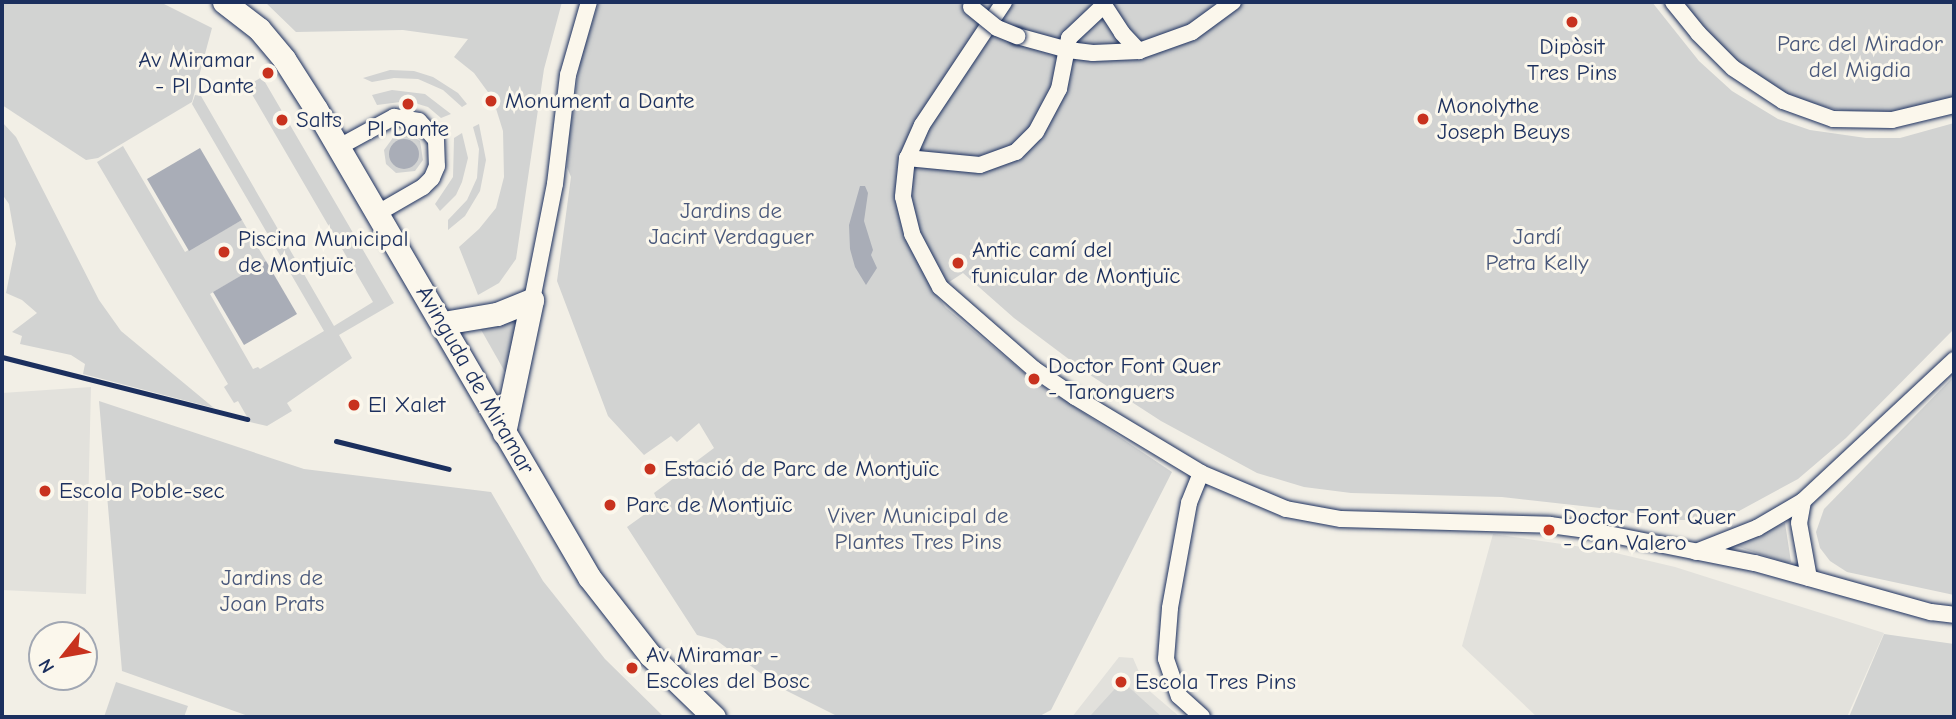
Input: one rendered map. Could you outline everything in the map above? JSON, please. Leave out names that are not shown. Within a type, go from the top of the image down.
[{"type":"street","name":"Avinguda de Miramar","points":[[224,2],[259,29],[284,59],[379,213],[589,577],[650,655],[714,717]]},
{"type":"street","points":[[504,433],[555,184],[568,75],[589,2]]},
{"type":"street","points":[[1004,2],[934,105],[907,158],[903,197],[912,234],[940,287],[1034,369],[1124,428],[1201,473],[1286,509],[1340,519],[1550,525],[1696,552],[1809,578],[1931,612],[1954,615]]},
{"type":"street","points":[[970,4],[997,27],[1017,36],[1068,50],[1093,53],[1139,51],[1192,32],[1233,2]]},
{"type":"street","points":[[1673,2],[1698,33],[1733,68],[1783,101],[1833,119],[1892,120],[1954,105]]},
{"type":"street","points":[[907,158],[980,165],[1016,152],[1036,132],[1059,89],[1069,38],[1075,29],[1105,3],[1122,33],[1139,51]]},
{"type":"street","points":[[339,147],[394,117],[419,121],[436,140],[439,153],[432,177],[423,187],[379,213]]},
{"type":"street","points":[[443,323],[497,313],[532,300]]},
{"type":"street","points":[[1696,552],[1756,528],[1803,501],[1954,360]]},
{"type":"street","points":[[1201,473],[1189,503],[1170,608],[1166,659],[1179,696],[1202,717]]},
{"type":"street","points":[[1803,501],[1799,523],[1809,578]]},
{"type":"shaded area","points":[[404,139],[415,143],[419,154],[415,165],[404,169],[393,165],[389,154],[393,143]]},
{"type":"shaded area","points":[[200,148],[242,220],[189,251],[147,179]]},
{"type":"shaded area","points":[[860,186],[865,186],[868,193],[864,221],[873,250],[871,255],[877,268],[866,285],[855,267],[850,249],[849,225]]},
{"type":"shaded area","points":[[266,261],[297,314],[244,345],[213,292]]},
{"type":"shaded area","name":"Escola Poble-sec","points":[[91,387],[86,594],[2,590],[2,393]]},
{"type":"shaded area","points":[[1493,534],[1603,550],[1675,567],[1884,633],[1847,717],[1537,717],[1462,646]]},
{"type":"shaded area","name":"Escola Tres Pins","points":[[1119,657],[1133,658],[1146,688],[1180,717],[1072,717]]},
{"type":"green space","points":[[2,2],[160,2],[212,28],[192,102],[98,158],[86,160],[2,105]]},
{"type":"green space","points":[[265,2],[562,2],[544,69],[516,259],[499,283],[478,295],[459,247],[479,229],[496,208],[504,177],[503,131],[493,99],[474,73],[454,57],[468,39],[403,30],[296,32]]},
{"type":"green space","points":[[599,2],[1652,2],[1699,61],[1732,91],[1778,119],[1810,130],[1866,138],[1900,138],[1954,123],[1954,329],[1846,438],[1798,479],[1739,511],[1696,520],[1667,520],[1618,510],[1502,497],[1351,493],[1304,487],[1257,473],[1161,421],[1090,375],[1014,318],[963,273],[934,292],[946,308],[1027,375],[1172,472],[1051,710],[1038,717],[839,717],[779,687],[716,640],[697,635],[627,527],[659,504],[654,493],[714,448],[699,423],[677,442],[671,436],[644,455],[608,416],[557,281],[571,177],[567,167],[569,137],[580,61]]},
{"type":"green space","name":"Parc del Mirador del Migdia","points":[[1682,2],[1954,2],[1954,97],[1906,110],[1868,114],[1829,108],[1793,97],[1738,65]]},
{"type":"green space","points":[[390,70],[414,71],[433,77],[458,93],[467,104],[462,107],[443,90],[418,79],[394,78],[372,82],[363,78]]},
{"type":"green space","name":"Piscina Municipal de Montjuïc","points":[[262,77],[394,303],[339,335],[352,358],[287,403],[292,411],[267,426],[250,422],[238,401],[234,403],[224,387],[228,384],[97,162],[123,146],[185,252],[242,220],[266,261],[210,294],[253,369],[260,369],[324,331],[192,104],[195,95],[201,96],[334,326],[373,302],[250,91],[250,84]]},
{"type":"green space","points":[[392,90],[425,94],[451,114],[441,118],[428,107],[408,101],[377,105],[372,95]]},
{"type":"green space","points":[[2,122],[16,137],[99,300],[121,331],[214,408],[83,374],[85,364],[71,355],[20,344],[22,336],[12,332],[37,313],[22,300],[6,293],[16,244],[9,204],[2,194]]},
{"type":"green space","points":[[479,124],[486,160],[480,191],[465,216],[448,230],[448,220],[467,200],[477,178],[479,149],[473,127]]},
{"type":"green space","points":[[462,133],[468,158],[462,182],[456,195],[440,211],[435,204],[453,177],[454,138]]},
{"type":"green space","points":[[408,134],[420,141],[423,160],[415,171],[396,173],[386,164],[384,150],[395,135]]},
{"type":"green space","points":[[520,316],[512,372],[505,372],[480,328]]},
{"type":"green space","points":[[1954,376],[1954,595],[1847,572],[1830,561],[1820,548],[1816,532],[1824,509]]},
{"type":"green space","name":"Jardins de Joan Prats","points":[[99,401],[304,469],[491,492],[543,581],[605,659],[664,717],[251,717],[122,671]]},
{"type":"green space","points":[[1785,523],[1791,562],[1733,545]]},
{"type":"green space","points":[[1884,634],[1954,644],[1954,717],[1849,717]]},
{"type":"green space","points":[[1122,681],[1162,717],[1091,715]]},
{"type":"green space","points":[[116,682],[188,706],[184,717],[104,717]]},
{"type":"railway","points":[[2,357],[247,419]]},
{"type":"railway","points":[[336,441],[449,469]]},
{"type":"place","name":"Dipòsit Tres Pins","points":[[1572,22]]},
{"type":"place","name":"Av Miramar - Pl Dante","points":[[268,73]]},
{"type":"place","name":"Monument a Dante","points":[[491,101]]},
{"type":"place","name":"Pl Dante","points":[[408,104]]},
{"type":"place","name":"Monolythe Joseph Beuys","points":[[1423,119]]},
{"type":"place","name":"Salts","points":[[282,120]]},
{"type":"place","name":"Piscina Municipal de Montjuïc","points":[[224,252]]},
{"type":"place","name":"Antic camí del funicular de Montjuïc","points":[[958,263]]},
{"type":"place","name":"Doctor Font Quer - Taronguers","points":[[1034,379]]},
{"type":"place","name":"El Xalet","points":[[354,405]]},
{"type":"place","name":"Estació de Parc de Montjuïc","points":[[650,469]]},
{"type":"place","name":"Escola Poble-sec","points":[[45,491]]},
{"type":"place","name":"Parc de Montjuïc","points":[[610,505]]},
{"type":"place","name":"Doctor Font Quer - Can Valero","points":[[1549,530]]},
{"type":"place","name":"Av Miramar - Escoles del Bosc","points":[[632,668]]},
{"type":"place","name":"Escola Tres Pins","points":[[1121,682]]},
{"type":"park label","name":"Jardins de Jacint Verdaguer","points":[[731,224]]},
{"type":"park label","name":"Jardí Petra Kelly","points":[[1537,250]]},
{"type":"park label","name":"Viver Municipal de Plantes Tres Pins","points":[[918,529]]}]
